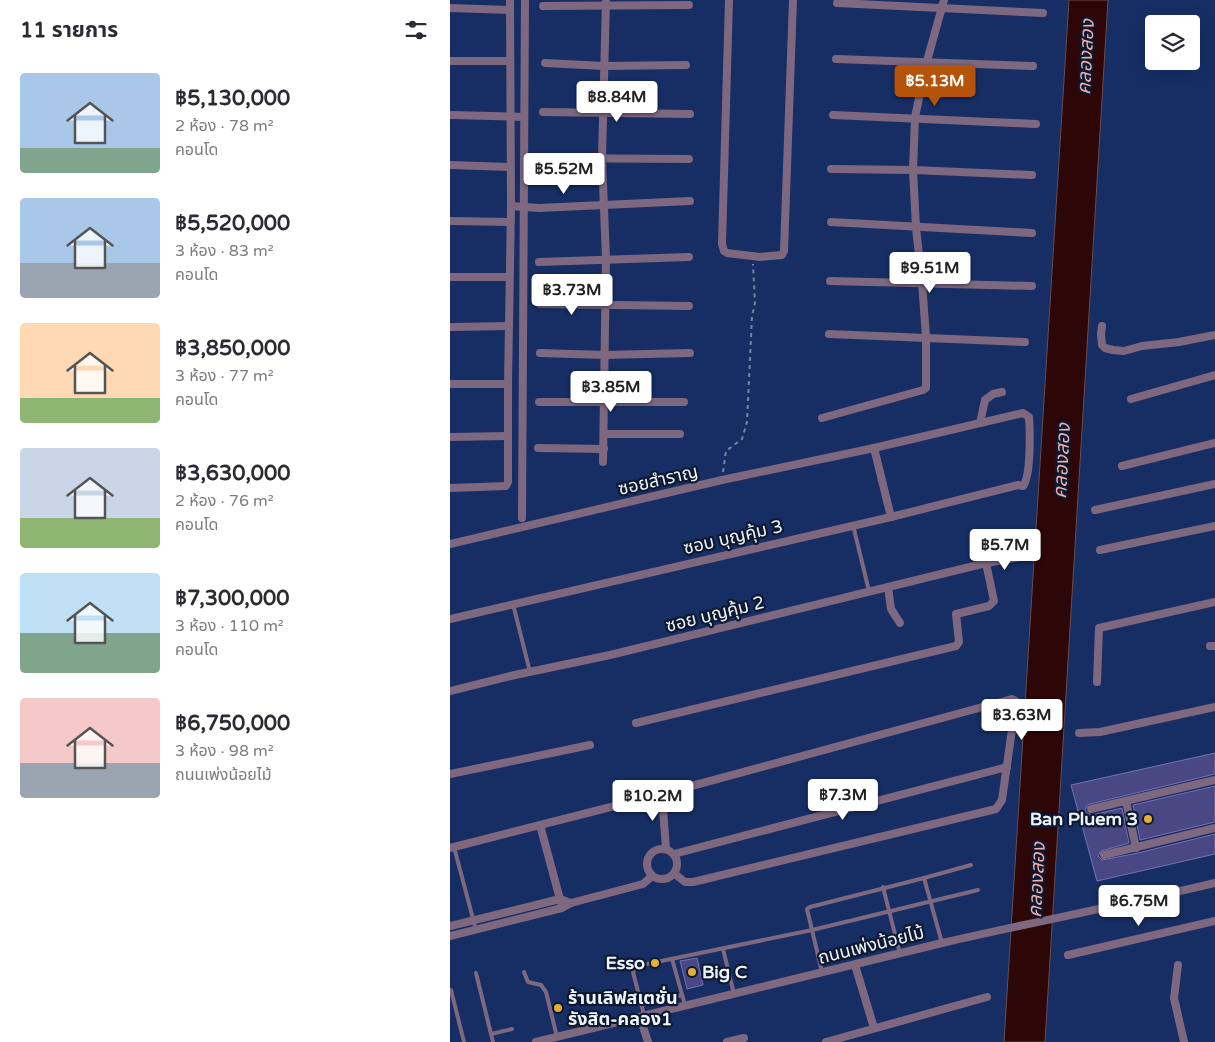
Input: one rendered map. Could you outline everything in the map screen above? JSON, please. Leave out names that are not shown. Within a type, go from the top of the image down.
[{"type":"street","points":[[450,488],[507,485],[511,206],[510,0]]},
{"type":"street","points":[[522,518],[525,0]]},
{"type":"street","points":[[729,0],[722,244],[724,251],[727,253],[753,257],[772,257],[782,255],[784,251],[793,0]]},
{"type":"street","points":[[603,462],[606,259],[602,158],[606,2]]},
{"type":"street","points":[[543,6],[606,2],[689,5]]},
{"type":"street","points":[[837,3],[943,4],[1043,13]]},
{"type":"street","points":[[822,418],[923,390],[926,386],[926,337],[916,228],[915,117],[927,61],[943,4]]},
{"type":"street","points":[[450,8],[510,10]]},
{"type":"street","points":[[836,59],[1033,66]]},
{"type":"street","points":[[450,61],[510,61]]},
{"type":"street","points":[[545,63],[604,66],[686,65]]},
{"type":"street","points":[[543,112],[690,114]]},
{"type":"street","points":[[452,115],[524,116]]},
{"type":"street","points":[[833,115],[915,117],[1036,124]]},
{"type":"street","points":[[540,158],[689,158]]},
{"type":"street","points":[[450,165],[510,167]]},
{"type":"street","points":[[831,169],[1032,175]]},
{"type":"street","points":[[511,206],[539,208],[690,201]]},
{"type":"street","points":[[450,221],[510,222]]},
{"type":"street","points":[[832,222],[1032,233]]},
{"type":"street","points":[[539,262],[688,257]]},
{"type":"street","points":[[450,277],[509,277]]},
{"type":"street","points":[[830,281],[1032,286]]},
{"type":"street","points":[[540,304],[689,306]]},
{"type":"street","points":[[450,326],[509,326]]},
{"type":"street","points":[[1102,326],[1102,345],[1106,348],[1118,350],[1215,335]]},
{"type":"street","points":[[829,334],[1025,342]]},
{"type":"street","points":[[540,353],[605,355],[690,353]]},
{"type":"street","points":[[1131,399],[1215,375]]},
{"type":"street","points":[[450,384],[508,384]]},
{"type":"street","points":[[980,423],[985,400],[993,394],[1002,392]]},
{"type":"street","points":[[539,402],[684,402]]},
{"type":"street","name":"ซอยสำราญ","points":[[450,544],[722,480],[874,448],[1023,413],[1029,417],[1029,452],[1026,482],[1023,486]]},
{"type":"street","points":[[604,434],[680,434]]},
{"type":"street","points":[[450,437],[508,436]]},
{"type":"street","points":[[1122,466],[1215,443]]},
{"type":"street","points":[[538,448],[604,449]]},
{"type":"street","points":[[874,448],[891,517]]},
{"type":"street","name":"ซอบ บุญคุ้ม 3","points":[[450,620],[891,517],[1018,484],[1023,486]]},
{"type":"street","points":[[1095,510],[1215,484]]},
{"type":"street","points":[[1100,550],[1215,526]]},
{"type":"street","name":"ซอย บุญคุ้ม 2","points":[[450,691],[610,655],[986,563],[1020,557]]},
{"type":"street","points":[[636,723],[956,646],[959,642],[956,614],[989,606],[994,602],[986,563]]},
{"type":"street","points":[[888,587],[891,609],[900,622]]},
{"type":"street","points":[[1097,682],[1099,628],[1215,602]]},
{"type":"street","points":[[452,848],[662,794],[1012,698],[1016,701],[1002,800],[996,809],[693,882],[685,882],[675,874]]},
{"type":"street","points":[[1079,733],[1100,732],[1215,707]]},
{"type":"street","points":[[450,774],[590,745]]},
{"type":"street","points":[[674,854],[1007,767]]},
{"type":"street","points":[[1091,809],[1215,780]]},
{"type":"street","points":[[662,794],[666,849]]},
{"type":"street","points":[[1126,801],[1136,848]]},
{"type":"street","points":[[540,825],[562,908]]},
{"type":"street","points":[[1104,855],[1215,828]]},
{"type":"street","points":[[666,849],[674,854],[678,862],[675,874],[663,880],[652,876],[647,870],[648,859],[656,850],[666,849]]},
{"type":"street","points":[[450,936],[562,908],[571,903],[643,884],[652,876]]},
{"type":"street","name":"ถนนเพ่งน้อยไม้","points":[[536,1042],[997,930],[1124,905],[1215,883]]},
{"type":"street","points":[[450,926],[560,899],[571,903]]},
{"type":"street","points":[[1068,955],[1215,921]]},
{"type":"street","points":[[856,964],[874,1028]]},
{"type":"street","points":[[1178,966],[1174,998],[1184,1042]]},
{"type":"street","points":[[826,1042],[987,997]]},
{"type":"street","points":[[642,1017],[648,1042]]},
{"type":"street","points":[[727,1042],[744,1038]]},
{"type":"lane","points":[[852,525],[869,592]]},
{"type":"lane","points":[[513,604],[530,672]]},
{"type":"lane","points":[[452,848],[476,930]]},
{"type":"lane","points":[[822,973],[808,908],[971,865]]},
{"type":"lane","points":[[924,878],[942,943]]},
{"type":"lane","points":[[883,887],[900,954]]},
{"type":"lane","points":[[642,1017],[642,1005],[633,972],[642,965],[812,930],[929,900],[978,890]]},
{"type":"lane","points":[[723,948],[734,994]]},
{"type":"lane","points":[[672,959],[685,1006]]},
{"type":"lane","points":[[524,972],[528,982],[541,985],[546,992],[557,1037]]},
{"type":"lane","points":[[476,973],[493,1042]]},
{"type":"lane","points":[[451,990],[464,1042]]},
{"type":"lane","points":[[642,1005],[682,995]]},
{"type":"lane","points":[[491,1034],[512,1029]]},
{"type":"path","points":[[722,480],[726,451],[742,439],[747,422],[752,316],[755,303],[753,257]]},
{"type":"water","name":"คลองสอง","points":[[1069,0],[1108,0],[1045,1042],[1004,1042]]},
{"type":"building","points":[[1215,753],[1215,774],[1090,804],[1087,805],[1085,810],[1092,815],[1122,808],[1129,843],[1101,851],[1098,856],[1102,860],[1215,834],[1215,854],[1097,881],[1071,785]]},
{"type":"building","points":[[1215,786],[1215,822],[1140,840],[1133,805]]},
{"type":"building","name":"Big C","points":[[697,958],[703,985],[687,989],[680,961]]},
{"type":"place","name":"Ban Pluem 3","points":[[1148,819]]},
{"type":"place","name":"Esso","points":[[655,963]]},
{"type":"place","name":"Big C","points":[[692,972]]},
{"type":"place","name":"ร้านเลิฟสเตชั่น รังสิต-คลอง1","points":[[558,1008]]}]
